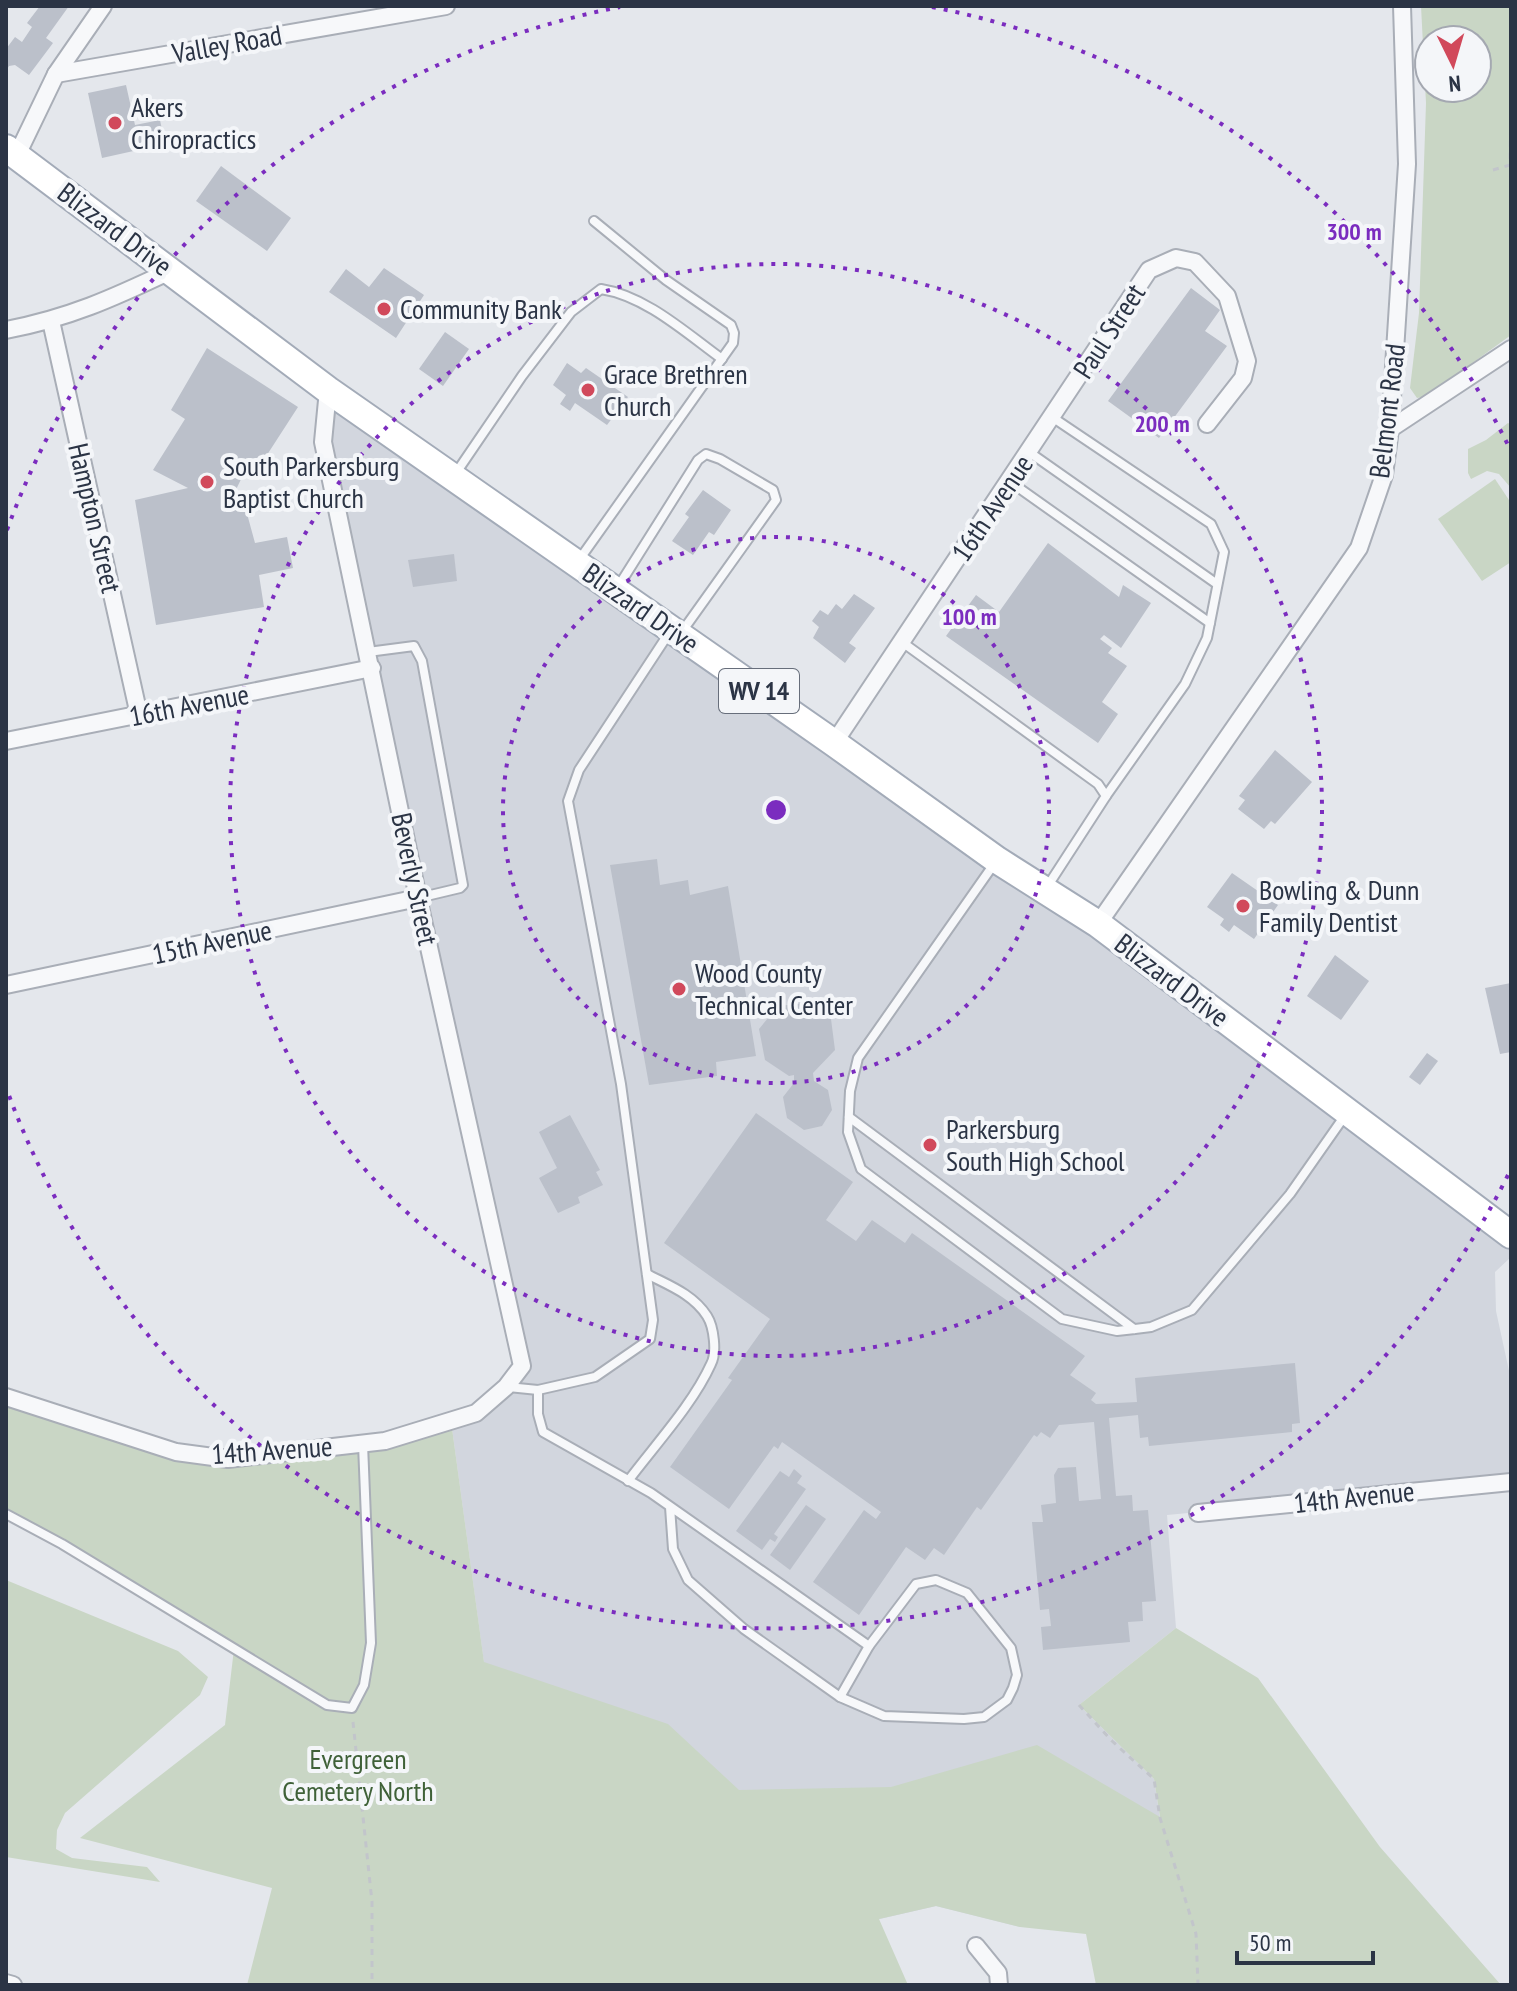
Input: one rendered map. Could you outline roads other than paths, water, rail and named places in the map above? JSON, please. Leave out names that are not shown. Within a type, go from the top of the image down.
[{"type":"main road","name":"Blizzard Drive","points":[[11,151],[328,390],[997,860],[1098,924],[1511,1235]]},
{"type":"street","points":[[11,151],[56,74],[103,6]]},
{"type":"street","name":"Valley Road","points":[[56,74],[446,6]]},
{"type":"street","name":"Belmont Road","points":[[1098,924],[1359,548],[1384,475],[1390,429],[1407,164],[1402,6]]},
{"type":"street","name":"Paul Street","points":[[1069,392],[1149,270],[1176,258],[1195,262],[1227,296],[1247,361],[1243,378],[1207,424]]},
{"type":"street","points":[[6,330],[51,321],[99,305],[170,271]]},
{"type":"street","name":"Hampton Street","points":[[51,321],[139,715]]},
{"type":"street","points":[[1390,429],[1511,349]]},
{"type":"street","name":"Beverly Street","points":[[328,390],[323,442],[418,898],[522,1366]]},
{"type":"street","name":"16th Avenue","points":[[834,743],[1069,392]]},
{"type":"street","name":"16th Avenue","points":[[6,741],[139,715],[370,660]]},
{"type":"street","name":"15th Avenue","points":[[6,985],[418,898]]},
{"type":"street","name":"14th Avenue","points":[[6,1397],[176,1452],[228,1459],[385,1441],[476,1413],[506,1387],[522,1366]]},
{"type":"street","name":"14th Avenue","points":[[1198,1513],[1511,1482]]},
{"type":"street","points":[[976,1946],[998,1973],[999,1985]]},
{"type":"street","points":[[6,1983],[13,1985]]},
{"type":"lane","points":[[577,563],[733,343],[734,333],[731,325],[666,280],[594,221]]},
{"type":"lane","points":[[453,477],[522,376],[571,312],[601,289],[622,292],[722,359]]},
{"type":"lane","points":[[1045,891],[1106,796],[1185,684],[1207,638],[1224,552],[1211,524],[1052,417]]},
{"type":"lane","points":[[1029,452],[1217,584]]},
{"type":"lane","points":[[506,1387],[538,1390],[595,1377],[650,1339],[653,1320],[621,1084],[568,801],[579,770],[676,632],[776,500],[773,490],[706,454],[698,460],[616,591]]},
{"type":"lane","points":[[1009,481],[1210,623]]},
{"type":"lane","points":[[902,642],[1098,784],[1106,796]]},
{"type":"lane","points":[[370,660],[414,646],[418,650],[463,878],[460,888],[418,898]]},
{"type":"lane","points":[[997,860],[858,1058],[850,1091],[848,1132],[861,1169],[1062,1319],[1117,1331],[1151,1327],[1192,1310],[1290,1194],[1348,1112]]},
{"type":"lane","points":[[849,1117],[1135,1329]]},
{"type":"lane","points":[[628,1481],[687,1403],[713,1362],[708,1318],[688,1295],[647,1274]]},
{"type":"lane","points":[[538,1390],[538,1414],[543,1432],[670,1507],[869,1646]]},
{"type":"lane","points":[[6,1514],[62,1544],[327,1705],[352,1708],[364,1685],[371,1643],[363,1444]]},
{"type":"lane","points":[[670,1507],[673,1549],[688,1580],[744,1629],[840,1697],[884,1716],[984,1717],[1007,1700],[1017,1675],[1011,1648],[967,1593],[936,1580],[916,1584],[869,1646],[840,1697]]},
{"type":"place","name":"Akers Chiropractics","points":[[115,123]]},
{"type":"place","name":"Community Bank","points":[[384,309]]},
{"type":"place","name":"Grace Brethren Church","points":[[588,390]]},
{"type":"place","name":"South Parkersburg Baptist Church","points":[[207,482]]},
{"type":"place","name":"Bowling & Dunn Family Dentist","points":[[1243,906]]},
{"type":"place","name":"Wood County Technical Center","points":[[679,989]]},
{"type":"place","name":"Parkersburg South High School","points":[[930,1145]]},
{"type":"park label","name":"Evergreen Cemetery North","points":[[358,1775]]}]
